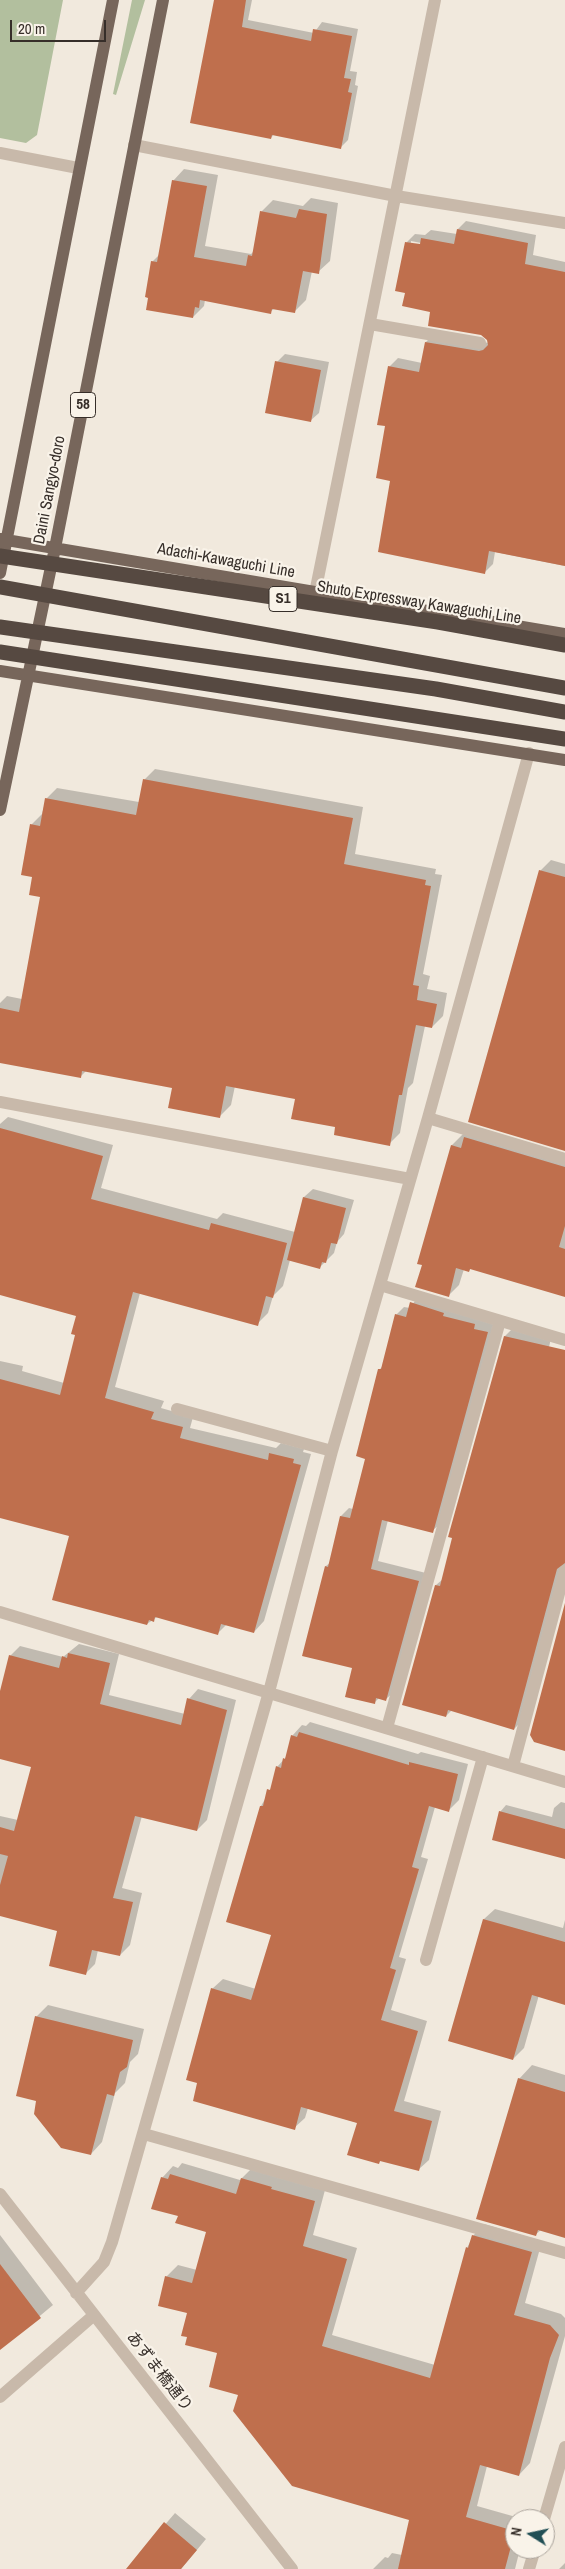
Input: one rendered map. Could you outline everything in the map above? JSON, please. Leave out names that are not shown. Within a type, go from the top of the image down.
[{"type":"highway","name":"Shuto Expressway Kawaguchi Line","points":[[0,556],[438,622],[565,645]]},
{"type":"highway","points":[[0,587],[565,688]]},
{"type":"highway","points":[[0,627],[436,689],[565,712]]},
{"type":"highway","points":[[0,652],[565,739]]},
{"type":"main road","name":"Daini Sangyo-doro","points":[[0,573],[3,540],[113,0]]},
{"type":"main road","name":"Daini Sangyo-doro","points":[[0,810],[55,548],[162,0]]},
{"type":"main road","name":"Adachi-Kawaguchi Line","points":[[3,540],[565,634]]},
{"type":"main road","points":[[0,671],[565,760]]},
{"type":"street","points":[[315,593],[434,0]]},
{"type":"street","points":[[134,145],[396,196],[565,223]]},
{"type":"street","points":[[0,153],[78,168]]},
{"type":"street","points":[[370,324],[480,343]]},
{"type":"street","points":[[76,2293],[104,2262],[112,2242],[144,2134],[269,1692],[332,1451],[428,1118],[529,754]]},
{"type":"street","points":[[0,1102],[410,1179]]},
{"type":"street","points":[[428,1118],[565,1159]]},
{"type":"street","points":[[380,1286],[565,1340]]},
{"type":"street","points":[[387,1728],[500,1321]]},
{"type":"street","points":[[178,1409],[332,1451]]},
{"type":"street","points":[[513,1766],[565,1571]]},
{"type":"street","points":[[0,1612],[565,1782]]},
{"type":"street","points":[[426,1960],[483,1758]]},
{"type":"street","points":[[144,2134],[565,2253]]},
{"type":"street","name":"あずま橋通り","points":[[0,2194],[292,2569]]},
{"type":"street","points":[[0,2397],[94,2314]]},
{"type":"street","points":[[547,2509],[565,2447]]},
{"type":"green space","points":[[0,0],[63,0],[37,135],[26,143],[0,138]]},
{"type":"green space","points":[[132,0],[145,0],[116,95],[113,94]]},
{"type":"building","points":[[214,0],[246,0],[242,27],[311,41],[313,29],[352,36],[344,78],[351,79],[348,92],[352,93],[341,149],[272,135],[271,139],[190,123]]},
{"type":"building","points":[[172,180],[207,186],[194,257],[246,266],[248,255],[252,256],[260,211],[296,218],[299,209],[327,214],[319,274],[303,271],[295,313],[272,309],[271,314],[200,300],[199,308],[195,307],[193,318],[146,310],[148,298],[145,297],[151,261],[157,262]]},
{"type":"building","points":[[457,229],[528,243],[525,264],[565,272],[565,566],[489,551],[485,574],[378,552],[390,481],[376,478],[385,426],[377,425],[388,366],[419,372],[425,342],[479,351],[488,345],[487,340],[481,335],[428,326],[430,312],[402,306],[405,293],[395,291],[405,242],[420,244],[421,238],[454,244]]},
{"type":"building","points":[[275,361],[321,370],[311,422],[265,413]]},
{"type":"building","points":[[143,779],[353,818],[344,864],[426,880],[425,885],[431,886],[413,985],[419,986],[417,1000],[437,1004],[432,1028],[416,1025],[402,1095],[399,1095],[390,1146],[334,1135],[335,1127],[291,1119],[295,1099],[226,1086],[220,1118],[168,1108],[172,1088],[82,1071],[81,1078],[0,1063],[0,1008],[19,1012],[40,897],[29,895],[32,877],[21,875],[30,824],[40,826],[45,798],[136,815]]},
{"type":"building","points":[[539,870],[565,877],[565,1151],[468,1122]]},
{"type":"building","points":[[0,1128],[103,1156],[91,1199],[209,1230],[211,1223],[287,1243],[273,1298],[266,1296],[258,1326],[133,1292],[105,1398],[154,1412],[151,1419],[183,1427],[180,1438],[268,1460],[269,1453],[294,1459],[293,1463],[301,1465],[254,1633],[221,1624],[218,1635],[155,1617],[154,1622],[149,1620],[147,1625],[52,1600],[69,1536],[0,1518],[0,1379],[60,1395],[75,1335],[71,1334],[76,1316],[0,1295]]},
{"type":"building","points":[[464,1137],[565,1167],[565,1226],[559,1247],[565,1249],[565,1297],[470,1269],[469,1272],[456,1268],[449,1297],[415,1287],[422,1265],[417,1264],[451,1145],[461,1148]]},
{"type":"building","points":[[303,1197],[346,1208],[337,1244],[331,1243],[326,1263],[322,1262],[320,1269],[287,1260]]},
{"type":"building","points":[[410,1302],[444,1313],[443,1316],[475,1324],[474,1329],[488,1332],[433,1533],[382,1520],[371,1569],[419,1581],[386,1701],[376,1698],[375,1704],[345,1697],[352,1668],[302,1656],[325,1566],[328,1567],[340,1516],[350,1518],[365,1459],[356,1456],[378,1369],[381,1369],[395,1314],[406,1317]]},
{"type":"building","points":[[504,1336],[565,1350],[565,1563],[557,1569],[514,1730],[448,1710],[446,1717],[402,1705],[435,1585],[440,1586],[452,1538],[448,1537]]},
{"type":"building","points":[[565,1603],[565,1751],[534,1742],[530,1735]]},
{"type":"building","points":[[68,1653],[110,1663],[100,1704],[181,1725],[187,1698],[227,1710],[197,1831],[135,1816],[113,1898],[133,1902],[120,1956],[92,1950],[86,1975],[49,1966],[57,1931],[0,1916],[0,1885],[8,1856],[0,1854],[0,1827],[14,1831],[31,1767],[0,1759],[0,1691],[9,1655],[59,1668],[62,1656],[67,1658]]},
{"type":"building","points":[[299,1732],[409,1765],[409,1762],[458,1774],[449,1812],[429,1806],[412,1867],[419,1869],[390,1968],[396,1970],[381,2020],[418,2031],[394,2111],[432,2121],[419,2171],[380,2161],[379,2164],[347,2155],[357,2123],[301,2107],[295,2130],[193,2101],[197,2083],[186,2080],[211,1988],[251,2000],[271,1935],[226,1922],[260,1806],[263,1806],[267,1789],[270,1790],[276,1766],[281,1768],[283,1758],[285,1759],[291,1735],[297,1737]]},
{"type":"building","points":[[499,1811],[565,1829],[565,1859],[492,1840]]},
{"type":"building","points":[[483,1919],[565,1942],[565,2005],[532,1995],[513,2060],[448,2041]]},
{"type":"building","points":[[35,2016],[133,2040],[127,2067],[120,2072],[114,2096],[107,2094],[91,2155],[61,2148],[34,2114],[36,2101],[16,2096]]},
{"type":"building","points":[[518,2078],[565,2092],[565,2238],[538,2230],[536,2236],[476,2219]]},
{"type":"building","points":[[170,2174],[236,2194],[241,2178],[272,2187],[271,2189],[315,2201],[303,2246],[347,2259],[322,2346],[430,2378],[466,2247],[468,2248],[472,2235],[532,2252],[514,2315],[550,2325],[559,2335],[550,2358],[519,2476],[480,2465],[466,2517],[505,2528],[505,2559],[508,2559],[505,2569],[398,2569],[409,2520],[292,2486],[233,2411],[238,2395],[209,2387],[217,2353],[185,2345],[187,2337],[181,2336],[187,2313],[158,2306],[165,2276],[192,2283],[206,2232],[175,2223],[178,2216],[151,2209],[161,2177],[168,2179]]},
{"type":"building","points":[[0,2264],[41,2318],[0,2350]]},
{"type":"building","points":[[164,2522],[197,2550],[181,2569],[126,2569]]}]
